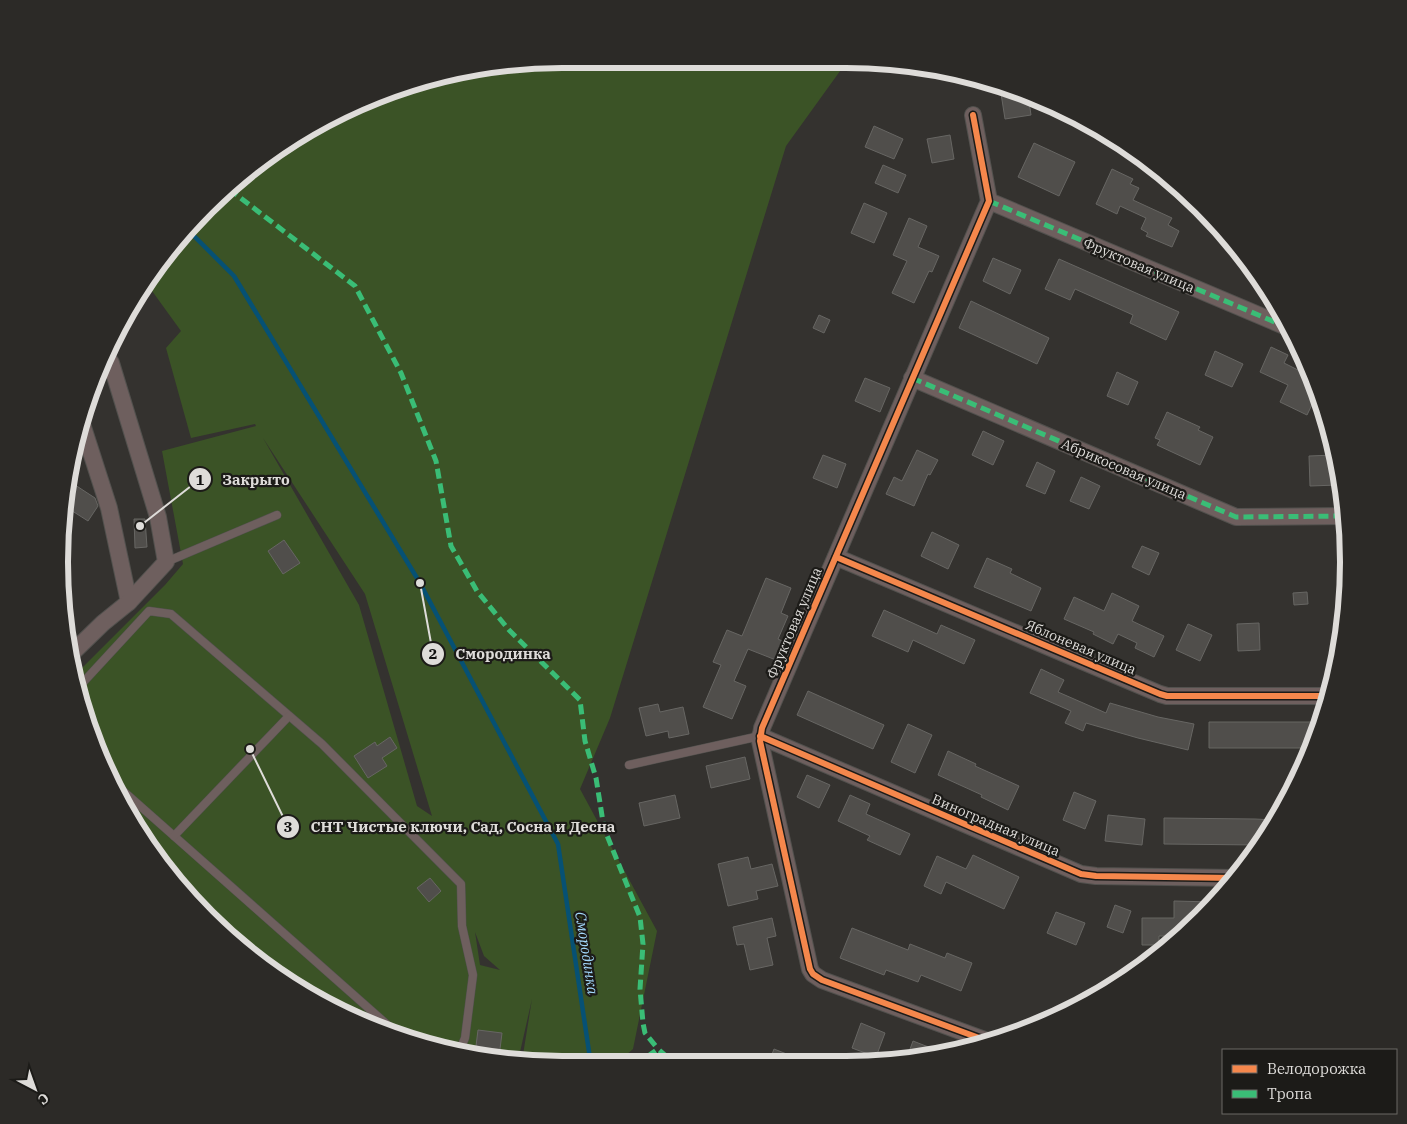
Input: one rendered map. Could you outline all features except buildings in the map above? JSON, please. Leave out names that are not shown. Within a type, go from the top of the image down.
[{"type":"street","points":[[973,116],[989,201]]},
{"type":"street","name":"Фруктовая улица","points":[[760,736],[989,201],[1278,323]]},
{"type":"street","points":[[76,650],[103,623],[129,602],[166,562],[158,517],[110,361]]},
{"type":"street","name":"Абрикосовая улица","points":[[912,378],[1236,517],[1337,516]]},
{"type":"street","points":[[84,433],[108,508],[129,602]]},
{"type":"street","name":"Яблоневая улица","points":[[836,557],[1166,696],[1321,696]]},
{"type":"street","points":[[760,736],[808,960],[813,974],[822,980],[979,1038]]},
{"type":"street","name":"Виноградная улица","points":[[760,736],[1081,874],[1096,876],[1225,878]]},
{"type":"lane","points":[[166,562],[277,515]]},
{"type":"lane","points":[[82,683],[150,611],[171,614],[322,744],[461,884],[462,926],[473,975],[465,1038],[461,1046]]},
{"type":"lane","points":[[174,836],[289,716]]},
{"type":"lane","points":[[628,764],[760,736]]},
{"type":"lane","points":[[124,792],[386,1024]]},
{"type":"green space","points":[[842,68],[786,146],[610,718],[580,789],[657,931],[633,1049],[625,1056],[523,1054],[532,999],[520,1054],[466,1047],[434,1040],[373,1019],[343,1006],[287,973],[236,934],[190,888],[151,837],[118,781],[105,751],[84,690],[80,670],[165,585],[183,564],[162,451],[256,426],[255,424],[191,438],[166,348],[181,331],[150,288],[190,236],[236,190],[287,151],[343,118],[373,105],[434,84],[497,72],[530,69]],"holes":[[[263,438],[365,594],[432,816],[417,806],[359,605]],[[475,932],[484,956],[500,970],[480,965]]]},
{"type":"waterway","name":"Смородинка","points":[[192,234],[234,276],[420,583],[558,844],[590,1056]]},
{"type":"marked path","points":[[233,192],[355,286],[401,373],[436,461],[451,546],[477,591],[509,630],[580,700],[585,741],[596,778],[604,828],[640,917],[643,944],[640,989],[643,1023],[645,1033],[658,1049]]},
{"type":"marked path","points":[[989,201],[1278,323]]},
{"type":"marked path","points":[[912,378],[1236,517],[1337,516]]},
{"type":"marked path","points":[[648,1056],[658,1049],[666,1056]]},
{"type":"cycle path","points":[[973,115],[989,201],[762,728],[760,741],[810,969],[813,974],[822,980],[979,1038]]},
{"type":"cycle path","points":[[836,557],[1160,694],[1167,696],[1321,696]]},
{"type":"cycle path","points":[[760,736],[1081,874],[1096,876],[1225,878]]},
{"type":"place","name":"Закрыто","points":[[140,526]]},
{"type":"place","name":"Смородинка","points":[[420,583]]},
{"type":"place","name":"СНТ Чистые ключи, Сад, Сосна и Десна","points":[[250,749]]}]
